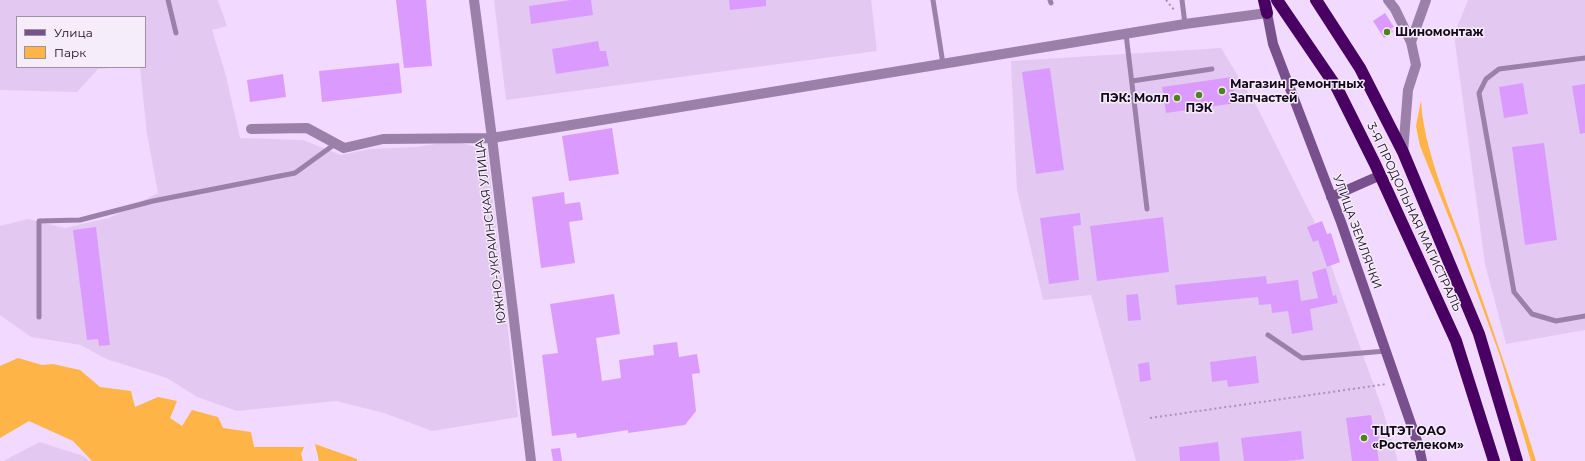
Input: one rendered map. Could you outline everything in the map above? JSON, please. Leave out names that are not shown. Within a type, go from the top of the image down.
[{"type":"highway","points":[[1264,0],[1267,13]]},
{"type":"highway","name":"3-Я ПРОДОЛЬНАЯ МАГИСТРАЛЬ","points":[[1277,0],[1337,88],[1380,175],[1456,341],[1494,461]]},
{"type":"highway","name":"3-Я ПРОДОЛЬНАЯ МАГИСТРАЛЬ","points":[[1316,0],[1360,68],[1403,152],[1478,334],[1517,461]]},
{"type":"street","name":"ЮЖНО-УКРАИНСКАЯ УЛИЦА","points":[[474,0],[531,461]]},
{"type":"street","points":[[1388,0],[1395,9],[1411,42],[1416,65],[1408,90],[1403,152]]},
{"type":"street","points":[[1411,42],[1426,0]]},
{"type":"street","points":[[251,129],[307,128],[344,148],[383,139],[492,138],[1185,24],[1267,13]]},
{"type":"street","name":"УЛИЦА ЗЕМЛЯЧКИ","points":[[1267,13],[1273,44],[1331,197],[1386,351],[1419,447],[1422,461]]},
{"type":"street","points":[[1331,197],[1380,175]]},
{"type":"lane","points":[[168,0],[176,33]]},
{"type":"lane","points":[[933,0],[943,64]]},
{"type":"lane","points":[[1182,0],[1185,24]]},
{"type":"lane","points":[[1126,34],[1147,209]]},
{"type":"lane","points":[[1585,58],[1498,69],[1486,79],[1479,93],[1514,292],[1532,314],[1556,322],[1585,316]]},
{"type":"lane","points":[[1132,81],[1212,69]]},
{"type":"lane","points":[[39,318],[39,221],[80,220],[153,201],[295,173],[335,144]]},
{"type":"lane","points":[[1268,335],[1302,358],[1386,351]]},
{"type":"path","points":[[1150,418],[1396,382]]},
{"type":"shaded area","points":[[0,0],[218,0],[227,26],[212,30],[226,76],[240,138],[303,140],[341,155],[370,149],[416,147],[455,141],[487,150],[518,417],[432,431],[384,413],[336,401],[237,411],[197,397],[167,378],[106,359],[81,345],[31,337],[0,315],[0,226],[28,219],[65,228],[109,218],[158,193],[147,134],[140,68],[146,68],[146,16],[16,16],[16,68],[110,68],[98,69],[77,92],[0,90]]},
{"type":"shaded area","points":[[494,0],[871,0],[877,51],[506,100]]},
{"type":"shaded area","points":[[1468,0],[1585,0],[1585,330],[1506,344],[1485,264],[1454,35]]},
{"type":"shaded area","points":[[1221,48],[1258,109],[1318,229],[1383,411],[1398,461],[1136,461],[1091,295],[1043,300],[1017,190],[1011,61]]},
{"type":"shaded area","points":[[40,442],[83,456],[90,461],[3,461]]},
{"type":"green space","points":[[1421,100],[1426,136],[1437,175],[1492,328],[1536,461],[1531,461],[1500,356],[1456,235],[1420,146],[1416,126]]},
{"type":"green space","points":[[18,358],[42,365],[53,364],[80,370],[100,387],[131,391],[135,407],[158,397],[177,401],[170,418],[182,426],[192,410],[218,417],[223,428],[251,432],[254,447],[304,447],[301,454],[303,461],[92,461],[73,441],[29,421],[0,438],[0,366]]},
{"type":"green space","points":[[315,444],[357,459],[357,461],[319,461]]},
{"type":"building","points":[[396,0],[426,0],[432,66],[404,68]]},
{"type":"building","points":[[571,0],[591,0],[593,15],[531,24],[529,6]]},
{"type":"building","points":[[729,0],[766,0],[766,6],[730,10]]},
{"type":"building","name":"Шиномонтаж","points":[[1385,13],[1394,27],[1391,28],[1393,32],[1384,38],[1373,21]]},
{"type":"building","points":[[598,41],[600,51],[606,51],[609,66],[556,74],[552,49]]},
{"type":"building","points":[[399,63],[402,93],[322,102],[319,71]]},
{"type":"building","points":[[1050,68],[1064,170],[1036,174],[1022,72]]},
{"type":"building","points":[[283,74],[286,97],[250,102],[247,80]]},
{"type":"building","name":"ПЭК","points":[[1232,77],[1236,103],[1166,113],[1162,87]]},
{"type":"building","points":[[1523,83],[1528,114],[1504,118],[1499,87]]},
{"type":"building","points":[[1585,84],[1585,133],[1580,134],[1572,86]]},
{"type":"building","points":[[612,128],[619,174],[569,181],[562,136]]},
{"type":"building","points":[[1544,143],[1557,240],[1525,245],[1512,147]]},
{"type":"building","points":[[564,192],[565,204],[580,202],[583,220],[569,222],[575,263],[541,268],[532,197]]},
{"type":"building","points":[[1080,213],[1081,225],[1073,226],[1079,280],[1049,284],[1040,218]]},
{"type":"building","points":[[1163,217],[1169,272],[1097,281],[1090,226]]},
{"type":"building","points":[[1322,221],[1327,234],[1331,233],[1340,262],[1327,267],[1318,240],[1313,242],[1307,227]]},
{"type":"building","points":[[96,227],[110,345],[99,346],[98,339],[87,340],[73,230]]},
{"type":"building","points":[[1326,268],[1333,296],[1336,295],[1338,303],[1310,309],[1313,330],[1292,334],[1288,311],[1272,313],[1271,304],[1259,305],[1258,297],[1177,305],[1175,285],[1266,276],[1267,284],[1298,280],[1301,301],[1318,298],[1312,272]]},
{"type":"building","points":[[614,294],[620,334],[596,338],[602,381],[621,378],[619,360],[654,355],[653,345],[677,342],[679,357],[697,354],[700,373],[692,374],[696,411],[685,425],[628,433],[628,430],[577,438],[576,433],[552,436],[542,355],[558,353],[550,304]]},
{"type":"building","points":[[1138,294],[1141,320],[1128,321],[1126,295]]},
{"type":"building","points":[[1256,356],[1259,383],[1228,387],[1227,380],[1212,382],[1210,362]]},
{"type":"building","points":[[1149,362],[1151,380],[1140,382],[1138,364]]},
{"type":"building","name":"ТЦТЭТ ОАО «Ростелеком»","points":[[1371,415],[1374,433],[1378,432],[1379,443],[1376,444],[1379,461],[1352,461],[1346,418]]},
{"type":"building","points":[[1301,431],[1304,459],[1287,461],[1244,461],[1241,438]]},
{"type":"building","points":[[1218,442],[1220,461],[1180,461],[1179,447]]},
{"type":"building","points":[[560,448],[562,461],[553,461],[551,449]]},
{"type":"place","name":"Шиномонтаж","points":[[1387,32]]},
{"type":"place","name":"Магазин Ремонтных Запчастей","points":[[1222,91]]},
{"type":"place","name":"ПЭК","points":[[1199,95]]},
{"type":"place","name":"ПЭК: Молл","points":[[1177,98]]},
{"type":"place","name":"ТЦТЭТ ОАО «Ростелеком»","points":[[1364,438]]}]
